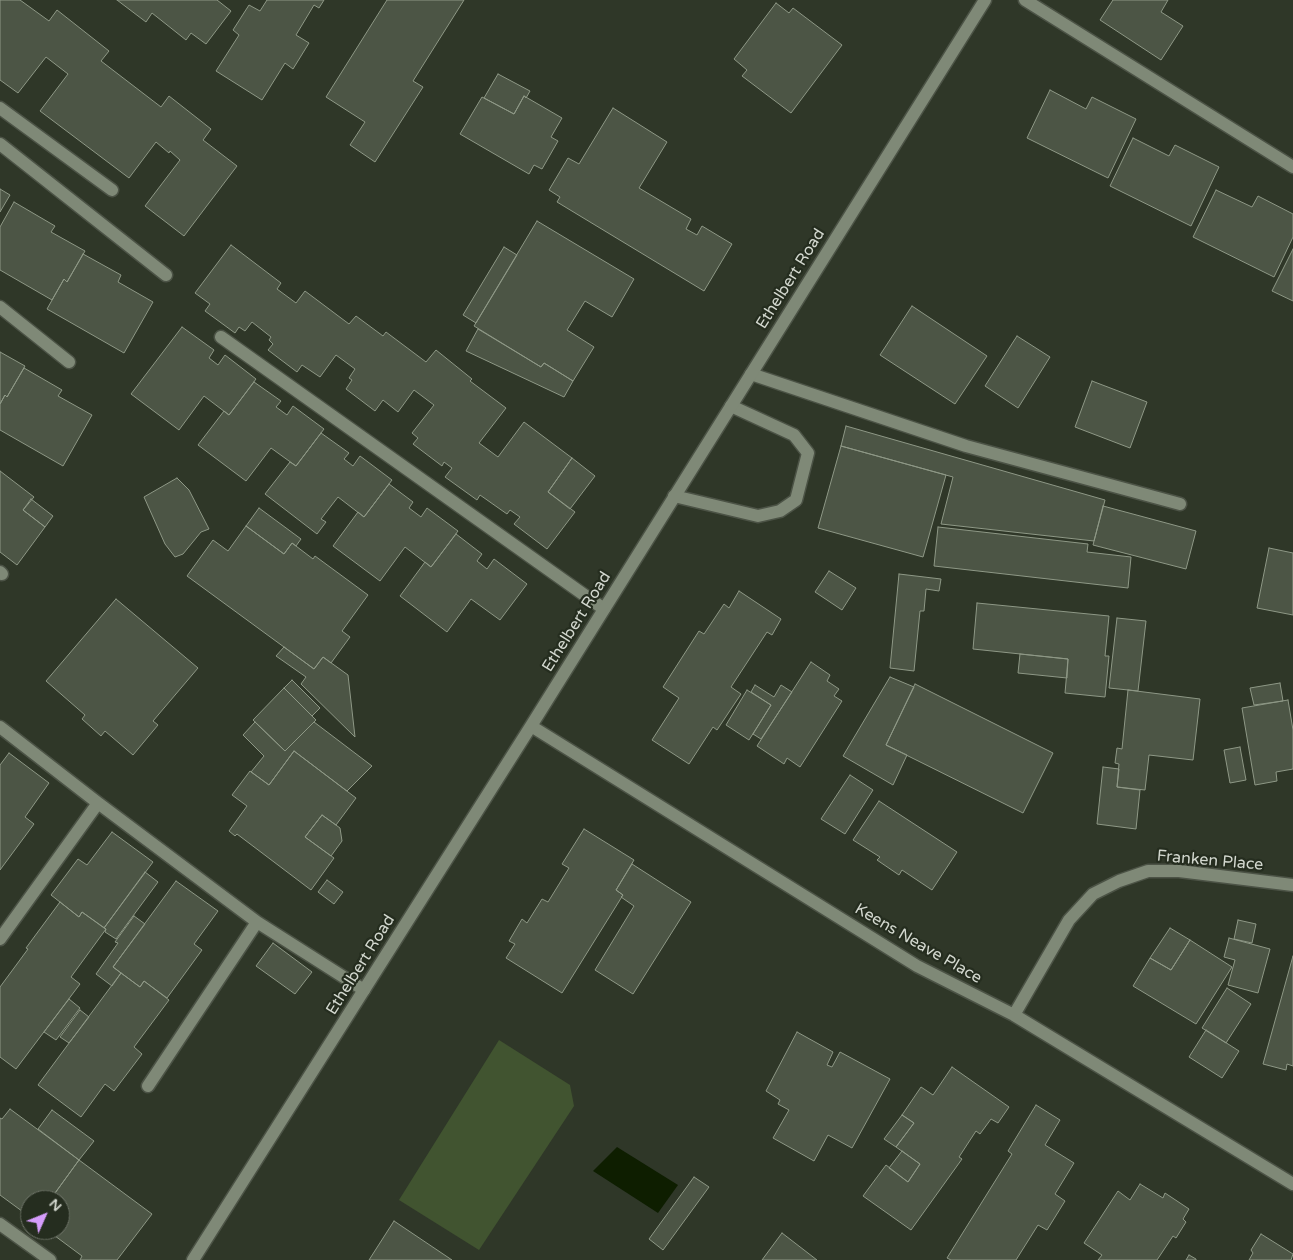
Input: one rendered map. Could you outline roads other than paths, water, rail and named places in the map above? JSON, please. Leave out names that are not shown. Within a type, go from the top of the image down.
[{"type":"street","name":"Ethelbert Road","points":[[193,1260],[531,726],[985,0]]},
{"type":"street","points":[[1026,0],[1293,167]]},
{"type":"street","points":[[0,108],[112,190]]},
{"type":"street","points":[[0,144],[166,275]]},
{"type":"street","points":[[0,307],[69,362]]},
{"type":"street","points":[[221,337],[604,609]]},
{"type":"street","points":[[751,374],[966,446],[1180,504]]},
{"type":"street","points":[[674,496],[758,516],[780,512],[796,500],[808,453],[794,435],[731,406]]},
{"type":"street","name":"Keens Neave Place","points":[[531,726],[918,966],[1014,1015],[1293,1184]]},
{"type":"street","points":[[0,727],[257,922],[364,990]]},
{"type":"street","points":[[0,939],[98,803]]},
{"type":"street","name":"Franken Place","points":[[1014,1015],[1069,920],[1093,894],[1119,881],[1148,871],[1179,871],[1293,885]]},
{"type":"street","points":[[148,1086],[257,922]]},
{"type":"street","points":[[0,1224],[50,1260]]}]
